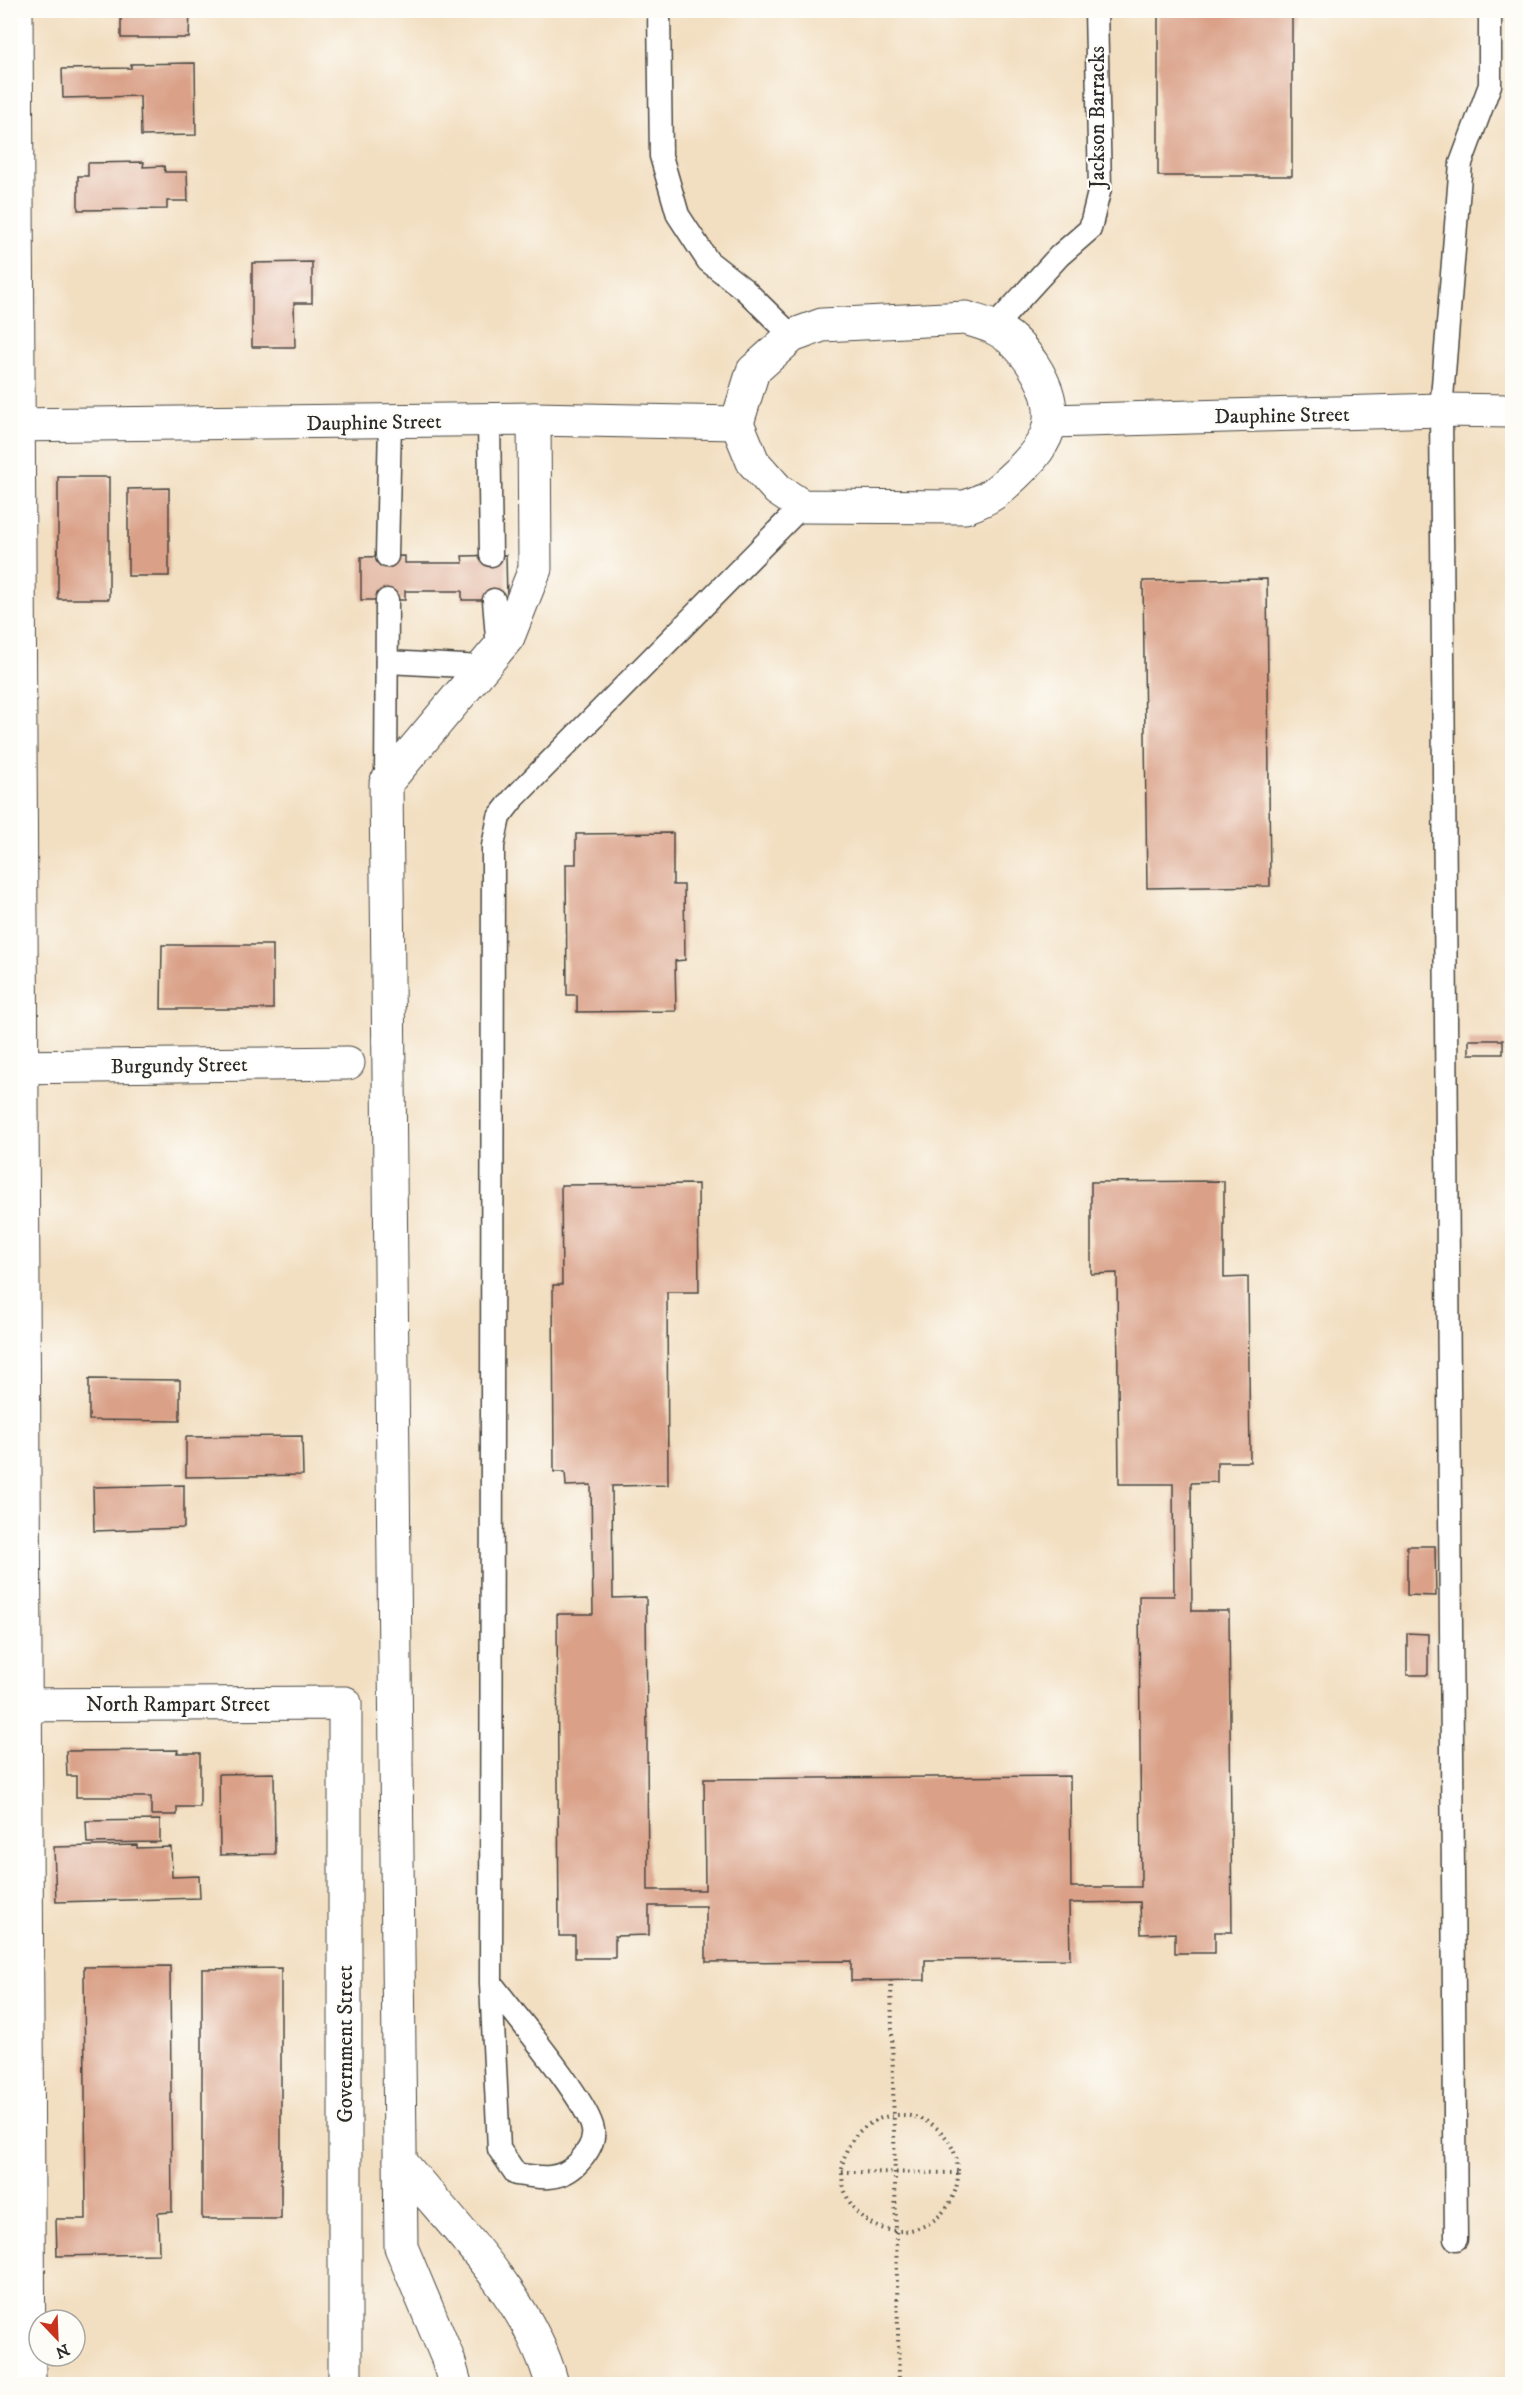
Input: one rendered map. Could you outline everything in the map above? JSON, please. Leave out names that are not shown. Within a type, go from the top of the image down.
[{"type":"street","points":[[16,10],[13,425],[17,1705],[29,2385]]},
{"type":"street","points":[[966,318],[994,327],[1029,358],[1048,394],[1051,421],[1042,444],[1027,463],[990,499],[965,507],[802,506],[778,490],[753,462],[737,423],[753,371],[792,336],[822,325],[966,318]]},
{"type":"street","name":"Dauphine Street","points":[[1051,421],[1441,410],[1512,411]]},
{"type":"street","points":[[455,2385],[448,2359],[401,2247],[386,783],[508,637],[535,569],[534,419]]},
{"type":"street","name":"Dauphine Street","points":[[13,425],[534,419],[737,423]]},
{"type":"street","name":"Burgundy Street","points":[[16,1067],[348,1063]]},
{"type":"street","name":"North Rampart Street","points":[[17,1705],[345,1703]]},
{"type":"street","name":"Government Street","points":[[345,1703],[345,2385]]},
{"type":"street","points":[[400,2161],[502,2286],[529,2325],[552,2385]]},
{"type":"lane","points":[[659,10],[661,156],[678,215],[708,261],[745,290],[792,336]]},
{"type":"lane","name":"Jackson Barracks","points":[[994,327],[1059,256],[1090,229],[1100,188],[1096,10]]},
{"type":"lane","points":[[1456,2239],[1441,410],[1461,164],[1490,85],[1490,10]]},
{"type":"lane","points":[[489,420],[491,555]]},
{"type":"lane","points":[[387,556],[390,422]]},
{"type":"lane","points":[[491,1983],[581,2103],[593,2130],[589,2151],[571,2171],[545,2179],[516,2174],[500,2149],[491,1983],[493,846],[499,817],[513,799],[802,506]]},
{"type":"lane","points":[[386,783],[387,600]]},
{"type":"lane","points":[[387,662],[491,658],[494,600]]},
{"type":"path","points":[[891,1980],[899,2385]]},
{"type":"path","points":[[894,2115],[913,2116],[932,2124],[946,2136],[956,2153],[959,2173],[956,2192],[947,2208],[933,2221],[915,2229],[897,2231],[882,2228],[857,2212],[849,2200],[842,2172],[844,2156],[852,2141],[863,2128],[878,2119],[894,2115]]},
{"type":"path","points":[[842,2172],[959,2173]]},
{"type":"building","points":[[121,10],[190,10],[189,38],[121,38]]},
{"type":"building","points":[[1158,10],[1292,10],[1292,176],[1158,176]]},
{"type":"building","points":[[195,63],[196,135],[141,136],[140,96],[63,98],[62,69],[131,68],[131,64]]},
{"type":"building","points":[[144,162],[143,167],[164,166],[165,172],[187,172],[188,201],[167,201],[167,209],[78,210],[78,176],[88,176],[88,163]]},
{"type":"building","points":[[312,262],[312,303],[294,303],[295,347],[252,347],[252,263]]},
{"type":"building","points":[[58,477],[109,477],[109,599],[58,599]]},
{"type":"building","points":[[169,488],[169,576],[128,576],[128,489]]},
{"type":"building","points":[[506,555],[507,600],[462,600],[462,591],[405,591],[405,600],[361,600],[361,557],[405,556],[405,563],[463,563],[462,556]]},
{"type":"building","points":[[1267,579],[1270,886],[1147,888],[1143,581]]},
{"type":"building","points":[[673,833],[673,885],[684,885],[685,960],[675,961],[676,1011],[577,1012],[577,995],[567,995],[566,864],[576,864],[576,834]]},
{"type":"building","points":[[162,945],[273,945],[273,1009],[161,1009]]},
{"type":"building","points":[[1469,1040],[1503,1040],[1503,1054],[1469,1054]]},
{"type":"building","points":[[1224,1181],[1224,1278],[1248,1277],[1250,1462],[1217,1462],[1217,1482],[1191,1483],[1192,1611],[1229,1611],[1232,1932],[1215,1932],[1215,1953],[1175,1953],[1175,1933],[1141,1934],[1140,1902],[1069,1903],[1070,1959],[925,1960],[925,1980],[851,1981],[851,1961],[706,1962],[706,1906],[649,1906],[649,1935],[615,1936],[615,1958],[575,1958],[575,1936],[559,1936],[557,1614],[593,1614],[591,1485],[566,1486],[565,1472],[554,1472],[553,1285],[562,1285],[561,1185],[698,1184],[699,1292],[667,1292],[668,1485],[612,1486],[613,1598],[646,1597],[648,1890],[705,1890],[704,1779],[1070,1776],[1071,1887],[1141,1887],[1139,1596],[1174,1596],[1173,1484],[1119,1484],[1117,1273],[1091,1274],[1091,1182]]},
{"type":"building","points":[[89,1379],[180,1380],[180,1421],[89,1420]]},
{"type":"building","points":[[302,1436],[303,1475],[186,1477],[186,1437]]},
{"type":"building","points":[[184,1485],[184,1528],[94,1531],[93,1487]]},
{"type":"building","points":[[1407,1546],[1435,1546],[1436,1596],[1407,1595]]},
{"type":"building","points":[[1407,1633],[1428,1634],[1428,1675],[1407,1675]]},
{"type":"building","points":[[178,1750],[177,1753],[200,1753],[200,1807],[177,1807],[177,1815],[151,1815],[151,1797],[76,1797],[76,1776],[67,1776],[66,1751]]},
{"type":"building","points":[[274,1773],[275,1854],[220,1855],[219,1774]]},
{"type":"building","points":[[160,1820],[160,1842],[87,1843],[86,1821]]},
{"type":"building","points":[[137,1845],[137,1848],[171,1847],[172,1877],[199,1876],[200,1898],[56,1902],[54,1847]]},
{"type":"building","points":[[170,1966],[172,2212],[158,2213],[159,2254],[57,2256],[56,2219],[86,2219],[84,1967]]},
{"type":"building","points":[[281,1968],[281,2219],[202,2219],[202,1969]]}]
